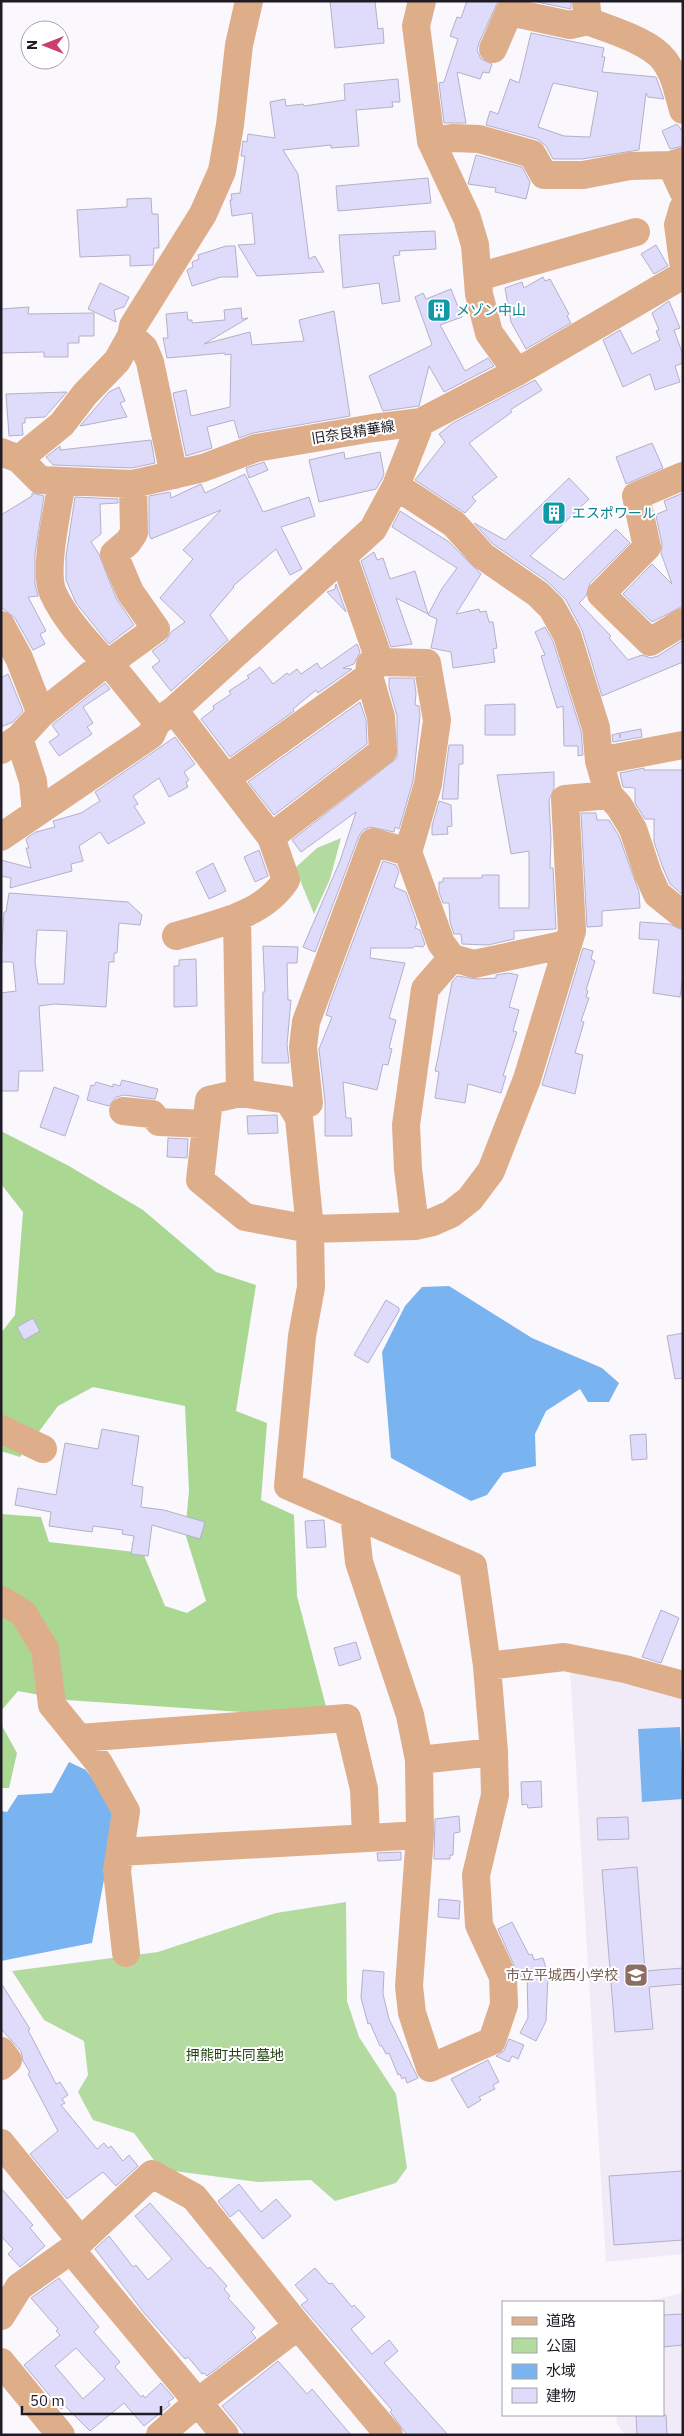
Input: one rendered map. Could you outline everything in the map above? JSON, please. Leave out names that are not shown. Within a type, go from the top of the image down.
[{"type":"street","points":[[10,456],[62,424],[85,394],[117,361],[132,336],[133,326],[203,214],[222,172],[230,125],[239,45],[249,1]]},
{"type":"street","points":[[422,1],[416,26],[431,141],[467,218],[475,245],[479,294],[489,333],[516,372]]},
{"type":"street","points":[[494,49],[508,12],[570,25],[587,11],[663,58],[675,82],[683,110]]},
{"type":"street","points":[[431,141],[454,138],[479,138],[532,154],[544,175],[583,175],[630,166],[677,163],[683,191]]},
{"type":"street","points":[[683,208],[678,225],[683,262]]},
{"type":"street","points":[[478,277],[636,232]]},
{"type":"street","name":"旧奈良精華線","points":[[10,456],[40,480],[133,484],[203,468],[256,448],[373,428],[421,422],[516,372],[683,275]]},
{"type":"street","points":[[132,336],[144,348],[150,362],[174,475]]},
{"type":"street","points":[[1,837],[151,735],[166,716],[373,529],[396,486],[421,422]]},
{"type":"street","points":[[683,476],[636,496],[647,547],[601,594],[650,642],[683,622]]},
{"type":"street","points":[[62,482],[50,556],[52,591],[73,626],[104,661],[109,663],[166,716],[227,778],[271,837],[286,880],[277,894],[237,918],[176,936]]},
{"type":"street","points":[[36,813],[33,781],[10,744],[41,714],[103,665],[109,663],[156,629],[130,592],[114,554],[128,542],[134,533],[133,484]]},
{"type":"street","points":[[396,486],[454,524],[483,556],[538,594],[552,608],[567,635],[596,728],[599,761],[609,795],[619,806],[633,830],[657,894],[683,915]]},
{"type":"street","points":[[271,837],[383,751],[381,717],[374,669],[343,556]]},
{"type":"street","points":[[1,625],[19,658],[41,714]]},
{"type":"street","points":[[227,778],[374,669],[427,663],[437,720],[428,784],[408,852],[441,943],[452,958],[474,964],[568,944]]},
{"type":"street","points":[[599,761],[683,745]]},
{"type":"street","points":[[354,1514],[359,1562],[410,1715],[419,1760],[420,1835],[409,1986],[412,2013],[430,2068],[492,2041],[504,2005],[503,1977],[479,1925],[476,1875],[495,1794],[494,1752],[487,1666],[473,1566],[354,1514],[288,1486],[302,1336],[311,1287],[310,1229],[299,1118],[288,1100],[240,1093],[209,1100],[200,1180],[245,1217],[310,1229],[415,1226],[433,1222],[451,1214],[470,1199],[491,1171],[527,1079],[572,931],[565,798],[609,795]]},
{"type":"street","points":[[309,1103],[303,1047],[306,1022],[373,842],[408,852]]},
{"type":"street","points":[[237,918],[240,1093]]},
{"type":"street","points":[[415,1226],[408,1169],[406,1125],[410,1096],[425,989],[452,958]]},
{"type":"street","points":[[124,1111],[152,1114],[159,1122],[206,1124]]},
{"type":"street","points":[[1,1429],[43,1449]]},
{"type":"street","points":[[1,1600],[23,1613],[46,1649],[52,1705],[99,1763],[126,1811],[117,1871],[126,1953]]},
{"type":"street","points":[[487,1666],[564,1657],[625,1669],[683,1685]]},
{"type":"street","points":[[79,1738],[347,1718],[364,1789],[366,1838]]},
{"type":"street","points":[[419,1760],[494,1752]]},
{"type":"street","points":[[120,1852],[420,1835]]},
{"type":"street","points":[[1,2051],[8,2060],[1,2066]]},
{"type":"street","points":[[1,2143],[76,2245],[225,2435]]},
{"type":"street","points":[[1,2316],[10,2292],[76,2245],[152,2174],[194,2197],[298,2326],[390,2435]]},
{"type":"street","points":[[160,2435],[198,2402],[298,2326]]},
{"type":"street","points":[[1,2362],[61,2435]]},
{"type":"shaded area","name":"市立平城西小学校","points":[[570,1668],[683,1696],[683,2254],[606,2262]]},
{"type":"shaded area","points":[[683,2293],[683,2435],[625,2435],[617,2424],[616,2416],[664,2416],[664,2301],[648,2301]]},
{"type":"green space","points":[[341,838],[330,879],[314,914],[295,868],[317,848]]},
{"type":"green space","points":[[1,1131],[69,1166],[143,1210],[216,1272],[256,1285],[236,1411],[267,1423],[261,1500],[294,1515],[297,1596],[329,1718],[67,1700],[18,1691],[1,1711],[1,1514],[41,1517],[49,1542],[143,1553],[165,1606],[187,1613],[206,1601],[185,1533],[189,1491],[185,1406],[93,1387],[58,1406],[20,1457],[1,1451],[1,1333],[15,1315],[23,1212],[1,1184]]},
{"type":"green space","points":[[1,1724],[17,1753],[9,1788],[1,1788]]},
{"type":"green space","name":"押熊町共同墓地","points":[[346,1902],[347,2001],[359,2037],[396,2094],[407,2168],[396,2183],[335,2201],[311,2180],[257,2182],[174,2171],[156,2163],[134,2133],[93,2120],[78,2092],[88,2075],[84,2041],[44,2020],[12,1971],[158,1952],[276,1913]]},
{"type":"water","points":[[449,1286],[532,1338],[602,1368],[619,1383],[609,1402],[588,1402],[580,1389],[546,1411],[535,1434],[536,1466],[503,1473],[487,1495],[471,1501],[391,1458],[382,1352],[405,1306],[422,1287]]},
{"type":"water","points":[[680,1727],[683,1799],[642,1802],[638,1729]]},
{"type":"water","points":[[69,1762],[86,1770],[117,1811],[92,1943],[1,1961],[1,1811],[7,1812],[18,1795],[52,1793]]},
{"type":"building","points":[[330,1],[375,1],[378,29],[383,28],[384,43],[335,48]]},
{"type":"building","points":[[467,1],[498,1],[477,50],[481,59],[492,64],[489,73],[483,72],[480,79],[457,72],[466,123],[444,123],[439,83],[444,82],[458,39],[450,36],[457,17],[461,18]]},
{"type":"building","points":[[571,1],[571,9],[537,2]]},
{"type":"building","points":[[531,33],[604,48],[602,57],[605,57],[602,72],[656,77],[664,99],[648,97],[646,93],[639,150],[582,159],[553,159],[546,146],[537,139],[486,125],[490,111],[498,114],[510,79],[519,83]],"holes":[[[553,83],[598,92],[590,137],[564,136],[538,127]]]},
{"type":"building","points":[[398,79],[400,102],[392,102],[393,107],[356,110],[359,146],[331,148],[331,145],[283,150],[298,174],[309,259],[315,256],[324,272],[257,276],[238,245],[255,244],[252,213],[232,216],[230,200],[232,200],[231,194],[240,193],[245,156],[241,156],[243,141],[247,142],[248,134],[275,138],[270,102],[285,99],[286,106],[303,104],[304,106],[345,100],[344,84]]},
{"type":"building","points":[[677,124],[683,132],[683,146],[670,149],[662,131]]},
{"type":"building","points":[[476,155],[522,167],[530,182],[526,199],[495,192],[496,188],[468,184]]},
{"type":"building","points":[[428,178],[431,203],[338,211],[336,186]]},
{"type":"building","points":[[151,198],[152,214],[158,214],[159,248],[154,248],[153,265],[130,266],[130,255],[80,257],[77,210],[127,207],[127,199]]},
{"type":"building","points":[[435,231],[436,249],[399,251],[400,255],[393,256],[400,301],[382,304],[379,283],[343,288],[339,235]]},
{"type":"building","points":[[656,245],[668,266],[654,274],[641,254]]},
{"type":"building","points":[[226,246],[235,246],[238,277],[221,277],[192,286],[187,270],[193,267],[192,262],[199,259],[198,255]]},
{"type":"building","points":[[543,277],[545,281],[550,279],[569,314],[567,316],[571,323],[526,349],[511,322],[505,288],[522,282],[524,288]]},
{"type":"building","points":[[100,283],[129,297],[124,307],[114,310],[116,322],[88,309]]},
{"type":"building","points":[[451,289],[462,317],[440,325],[465,371],[488,358],[494,366],[444,392],[429,366],[419,406],[383,411],[369,376],[432,345],[415,297],[423,293],[426,299]]},
{"type":"building","points":[[669,301],[680,328],[674,330],[683,355],[683,363],[675,366],[680,382],[655,390],[650,374],[623,387],[603,340],[620,330],[632,354],[660,340],[656,331],[659,330],[652,313]]},
{"type":"building","points":[[29,307],[28,314],[94,313],[94,336],[79,336],[79,343],[68,343],[68,357],[44,357],[44,352],[1,353],[1,309]]},
{"type":"building","points":[[241,308],[242,319],[248,318],[204,344],[250,332],[252,345],[304,341],[299,320],[334,311],[350,416],[253,433],[239,438],[234,420],[207,427],[212,448],[186,456],[173,393],[186,390],[191,416],[230,407],[231,354],[167,358],[163,338],[168,338],[166,314],[187,312],[188,320],[192,320],[192,323],[225,320],[224,310]]},
{"type":"building","points":[[535,380],[542,390],[510,410],[512,412],[469,443],[497,477],[472,497],[476,501],[465,513],[415,480],[445,442],[439,434],[453,423]]},
{"type":"building","points":[[119,387],[125,401],[120,403],[127,417],[80,426],[109,392]]},
{"type":"building","points":[[67,392],[45,417],[25,418],[25,423],[22,423],[23,435],[9,436],[6,394]]},
{"type":"building","points":[[151,440],[155,463],[132,468],[53,465],[46,457],[60,446],[60,450]]},
{"type":"building","points":[[652,443],[663,468],[626,484],[616,457]]},
{"type":"building","points":[[344,452],[345,459],[380,452],[384,474],[382,479],[376,489],[319,502],[309,460]]},
{"type":"building","points":[[264,462],[268,470],[249,478],[246,468]]},
{"type":"building","points":[[245,474],[263,512],[309,497],[315,516],[281,527],[302,569],[290,575],[276,549],[233,586],[210,615],[228,640],[171,691],[152,667],[160,661],[152,651],[166,641],[171,632],[185,622],[160,598],[193,559],[183,550],[221,510],[151,539],[149,534],[149,496],[170,492],[171,498],[201,484],[205,493]]},
{"type":"building","points":[[569,478],[589,499],[530,556],[564,580],[616,529],[630,543],[590,583],[586,596],[579,603],[611,636],[609,638],[628,660],[642,655],[651,658],[658,656],[683,640],[683,662],[602,696],[582,630],[566,600],[547,581],[493,544],[474,523],[505,540]]},
{"type":"building","points":[[32,493],[44,496],[35,554],[35,584],[38,596],[28,597],[46,631],[40,634],[45,644],[33,650],[15,618],[1,607],[1,515],[32,496]]},
{"type":"building","points":[[683,493],[683,606],[652,622],[623,594],[652,564],[672,584],[661,553],[662,544],[656,516],[667,510],[664,501]]},
{"type":"building","points":[[75,497],[118,499],[118,503],[100,504],[101,534],[91,542],[99,554],[116,598],[134,625],[109,644],[76,603],[66,580],[66,556]]},
{"type":"building","points":[[400,511],[449,542],[481,574],[456,614],[479,609],[480,612],[486,611],[489,622],[493,622],[497,648],[493,649],[495,662],[453,668],[451,652],[431,648],[437,619],[428,615],[441,590],[457,568],[392,527]]},
{"type":"building","points":[[374,552],[377,560],[383,558],[390,579],[415,571],[428,614],[396,598],[412,644],[391,647],[361,561]]},
{"type":"building","points":[[336,584],[346,612],[327,592],[335,589]]},
{"type":"building","points":[[545,627],[553,641],[581,731],[583,755],[578,756],[578,746],[564,746],[563,706],[557,708],[541,656],[545,655],[535,632]]},
{"type":"building","points":[[357,644],[360,652],[354,664],[343,668],[352,669],[318,693],[316,690],[293,709],[294,711],[230,757],[201,719],[214,709],[213,706],[231,694],[229,691],[249,678],[247,676],[260,667],[273,684],[287,673],[289,675],[297,669],[301,674],[317,663],[321,669]]},
{"type":"building","points":[[8,674],[23,711],[13,722],[1,727],[1,678]]},
{"type":"building","points":[[389,678],[414,678],[415,705],[419,706],[420,716],[413,781],[399,829],[395,827],[394,832],[370,827],[363,830],[359,836],[315,952],[303,947],[340,861],[356,812],[301,852],[292,840],[397,758],[397,716],[389,687]]},
{"type":"building","points":[[105,683],[110,689],[83,707],[93,723],[87,727],[92,734],[59,756],[49,742],[59,735],[52,725]]},
{"type":"building","points":[[360,702],[366,720],[367,744],[274,815],[248,782]]},
{"type":"building","points":[[515,704],[515,735],[485,735],[485,705]]},
{"type":"building","points":[[641,729],[642,737],[613,742],[612,735],[619,733],[620,738],[620,733]]},
{"type":"building","points":[[175,737],[195,764],[184,772],[189,780],[186,782],[188,787],[169,797],[159,778],[133,796],[138,804],[134,806],[145,823],[108,844],[100,832],[79,846],[83,861],[71,864],[72,871],[10,888],[11,878],[1,876],[1,860],[31,868],[26,848],[29,848],[26,840],[28,837],[36,832],[55,827],[53,821],[81,813],[100,801],[95,792]]},
{"type":"building","points":[[449,745],[463,745],[463,764],[459,764],[458,799],[442,799]]},
{"type":"building","points":[[644,768],[644,770],[683,770],[683,895],[670,884],[663,868],[654,842],[654,819],[645,819],[635,803],[635,788],[623,787],[620,773]]},
{"type":"building","points":[[554,772],[554,789],[549,800],[550,868],[553,868],[556,929],[514,931],[514,939],[488,945],[462,944],[461,934],[454,934],[450,922],[449,903],[443,903],[439,892],[439,882],[443,882],[443,878],[482,878],[482,875],[499,875],[499,908],[529,908],[529,851],[511,854],[497,775]]},
{"type":"building","points":[[439,801],[451,805],[452,826],[447,827],[448,834],[432,835],[432,826]]},
{"type":"building","points":[[581,813],[596,813],[597,820],[609,820],[619,836],[639,892],[640,908],[602,911],[602,926],[587,927]]},
{"type":"building","points":[[259,850],[268,876],[255,882],[244,857]]},
{"type":"building","points":[[383,861],[396,865],[399,872],[394,887],[406,892],[417,923],[415,928],[420,930],[425,944],[423,947],[415,946],[413,948],[371,948],[370,958],[405,963],[389,1018],[396,1020],[389,1048],[392,1049],[388,1065],[383,1064],[377,1090],[343,1082],[346,1118],[351,1118],[352,1136],[325,1136],[325,1101],[319,1049],[332,1017],[326,1015]]},
{"type":"building","points":[[213,863],[226,891],[209,899],[196,872]]},
{"type":"building","points":[[9,893],[128,902],[142,915],[140,925],[119,923],[117,953],[114,953],[114,962],[109,962],[106,1007],[55,1004],[39,1006],[43,1071],[19,1071],[18,1091],[1,1091],[1,993],[16,991],[13,962],[1,962],[4,912],[6,912]],"holes":[[[37,930],[67,931],[64,984],[38,984],[35,962]]]},
{"type":"building","points":[[640,922],[669,924],[683,930],[683,975],[680,997],[653,993],[659,940],[639,939]]},
{"type":"building","points":[[263,946],[298,947],[297,963],[287,963],[288,1000],[291,1000],[287,1045],[289,1063],[262,1063],[263,992],[265,992]]},
{"type":"building","points":[[583,948],[593,951],[591,959],[595,961],[586,990],[588,991],[586,997],[589,998],[581,1021],[584,1022],[575,1053],[583,1055],[575,1094],[542,1085]]},
{"type":"building","points":[[196,959],[197,1006],[174,1007],[174,966],[179,966],[179,960]]},
{"type":"building","points":[[509,973],[518,975],[509,1007],[519,1010],[513,1031],[517,1032],[503,1076],[506,1076],[501,1093],[468,1084],[465,1103],[435,1098],[439,1072],[435,1071],[452,982],[457,976],[477,979],[496,978],[496,975]]},
{"type":"building","points":[[122,1080],[158,1089],[155,1099],[124,1095],[116,1097],[109,1106],[87,1100],[91,1085],[94,1086],[96,1082],[113,1087],[113,1084],[120,1086]]},
{"type":"building","points":[[54,1087],[79,1096],[65,1136],[40,1127]]},
{"type":"building","points":[[277,1115],[278,1133],[248,1134],[247,1116]]},
{"type":"building","points":[[168,1138],[188,1139],[187,1158],[167,1157]]},
{"type":"building","points":[[386,1300],[399,1308],[399,1311],[368,1363],[354,1355]]},
{"type":"building","points":[[33,1318],[40,1331],[24,1340],[17,1327]]},
{"type":"building","points":[[683,1333],[683,1378],[675,1379],[667,1336]]},
{"type":"building","points":[[102,1429],[139,1436],[132,1485],[143,1487],[141,1507],[164,1510],[205,1522],[200,1539],[152,1525],[148,1556],[131,1554],[134,1536],[122,1534],[123,1530],[93,1526],[92,1532],[49,1526],[51,1512],[15,1505],[18,1488],[56,1495],[65,1443],[98,1449]]},
{"type":"building","points":[[646,1434],[647,1459],[632,1460],[630,1435]]},
{"type":"building","points":[[324,1520],[326,1547],[307,1548],[305,1521]]},
{"type":"building","points":[[661,1610],[679,1618],[661,1663],[642,1657]]},
{"type":"building","points":[[356,1642],[361,1659],[339,1666],[334,1648]]},
{"type":"building","points":[[541,1781],[542,1807],[528,1808],[527,1804],[522,1805],[521,1782]]},
{"type":"building","points":[[459,1816],[460,1832],[454,1833],[453,1855],[450,1855],[450,1859],[434,1859],[435,1819]]},
{"type":"building","points":[[628,1817],[629,1839],[598,1840],[597,1818]]},
{"type":"building","points":[[401,1852],[401,1860],[378,1861],[377,1853]]},
{"type":"building","points":[[637,1867],[645,1971],[683,1968],[683,1984],[649,1987],[653,2029],[615,2032],[602,1870]]},
{"type":"building","points":[[439,1899],[460,1901],[459,1919],[438,1917]]},
{"type":"building","points":[[512,1922],[529,1955],[532,1954],[534,1960],[543,1958],[548,1975],[546,2021],[536,2041],[520,2033],[528,2018],[527,1974],[519,1977],[498,1929]]},
{"type":"building","points":[[363,1970],[384,1972],[383,1994],[389,2019],[418,2078],[407,2083],[405,2077],[402,2079],[400,2074],[398,2075],[389,2053],[386,2054],[382,2046],[380,2046],[370,2023],[368,2024],[361,1998]]},
{"type":"building","points":[[1,1983],[30,2029],[28,2030],[56,2084],[60,2082],[68,2095],[62,2099],[65,2103],[61,2105],[97,2149],[104,2143],[108,2148],[111,2146],[123,2161],[129,2155],[138,2166],[116,2186],[103,2172],[67,2199],[30,2154],[58,2131],[28,2074],[30,2072],[23,2061],[21,2051],[1,2029]]},
{"type":"building","points":[[509,2039],[524,2045],[518,2059],[512,2056],[509,2062],[496,2056],[504,2051]]},
{"type":"building","points":[[488,2060],[499,2082],[493,2085],[495,2089],[479,2097],[481,2100],[468,2108],[451,2079]]},
{"type":"building","points":[[683,2171],[683,2240],[614,2245],[609,2176]]},
{"type":"building","points":[[239,2184],[261,2212],[276,2199],[291,2216],[263,2239],[239,2210],[230,2217],[218,2201]]},
{"type":"building","points":[[1,2188],[33,2225],[30,2228],[45,2246],[20,2267],[8,2254],[13,2249],[1,2236]]},
{"type":"building","points":[[150,2203],[208,2269],[210,2267],[227,2286],[224,2289],[230,2296],[228,2298],[255,2328],[251,2332],[256,2338],[207,2376],[204,2373],[202,2374],[188,2357],[185,2359],[145,2314],[95,2249],[109,2236],[133,2267],[136,2265],[148,2280],[172,2259],[135,2216]]},
{"type":"building","points":[[315,2268],[329,2284],[332,2283],[352,2307],[354,2305],[365,2317],[351,2329],[372,2354],[389,2340],[398,2351],[384,2363],[448,2435],[407,2435],[390,2412],[392,2410],[301,2305],[308,2300],[295,2285]]},
{"type":"building","points":[[59,2278],[99,2327],[94,2332],[120,2362],[115,2367],[141,2397],[143,2395],[145,2398],[161,2383],[174,2398],[168,2402],[170,2405],[144,2426],[124,2403],[90,2431],[65,2406],[61,2409],[24,2365],[60,2335],[56,2331],[58,2329],[31,2298]],"holes":[[[76,2348],[105,2379],[83,2399],[55,2366]]]},
{"type":"building","points":[[683,2314],[683,2345],[664,2347],[664,2315]]},
{"type":"building","points":[[278,2361],[307,2394],[312,2389],[351,2435],[246,2435],[222,2406]]},
{"type":"building","points":[[666,2415],[667,2435],[637,2435],[636,2416]]},
{"type":"place","name":"メゾン中山","points":[[439,310]]},
{"type":"place","name":"エスポワール","points":[[554,513]]},
{"type":"place","name":"市立平城西小学校","points":[[636,1975]]}]
